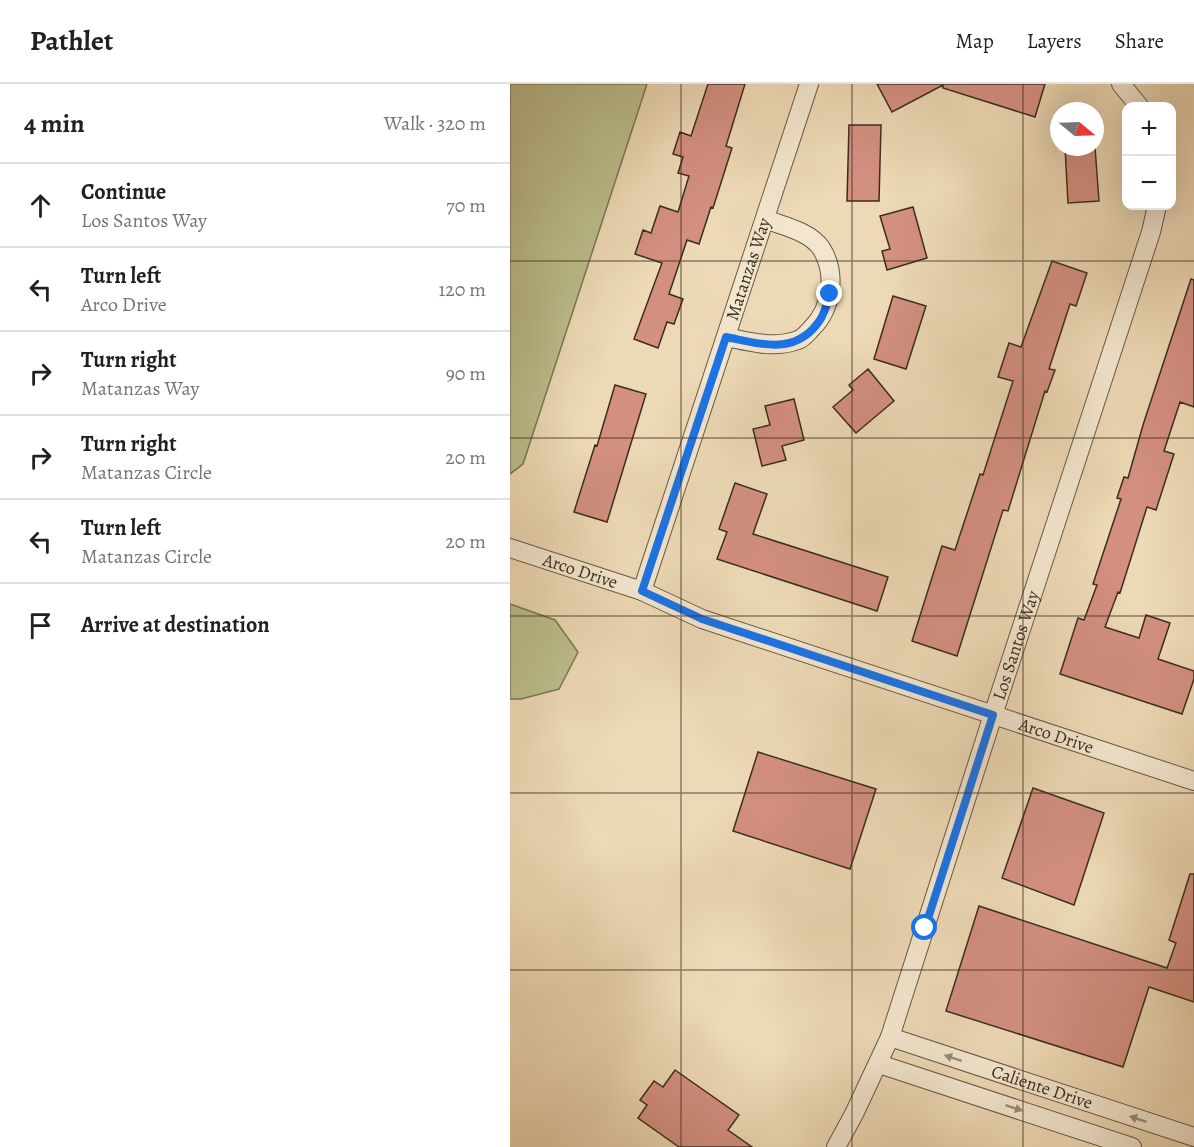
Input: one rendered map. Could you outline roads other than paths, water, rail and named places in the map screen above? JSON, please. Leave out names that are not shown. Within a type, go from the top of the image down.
[{"type":"street","name":"Matanzas Way","points":[[642,591],[808,84]]},
{"type":"street","points":[[1121,84],[1136,102]]},
{"type":"street","name":"Los Santos Way","points":[[836,1147],[879,1064],[890,1037],[1148,243],[1156,210]]},
{"type":"street","points":[[726,337],[772,346],[801,340],[821,320],[830,294],[830,270],[820,247],[801,232],[765,219]]},
{"type":"street","name":"Arco Drive","points":[[510,548],[642,591],[702,619],[1194,781]]},
{"type":"street","name":"Caliente Drive","points":[[890,1037],[1194,1137]]},
{"type":"street","name":"Caliente Drive","points":[[879,1064],[1132,1147]]},
{"type":"street","points":[[1069,1126],[1079,1100]]}]
